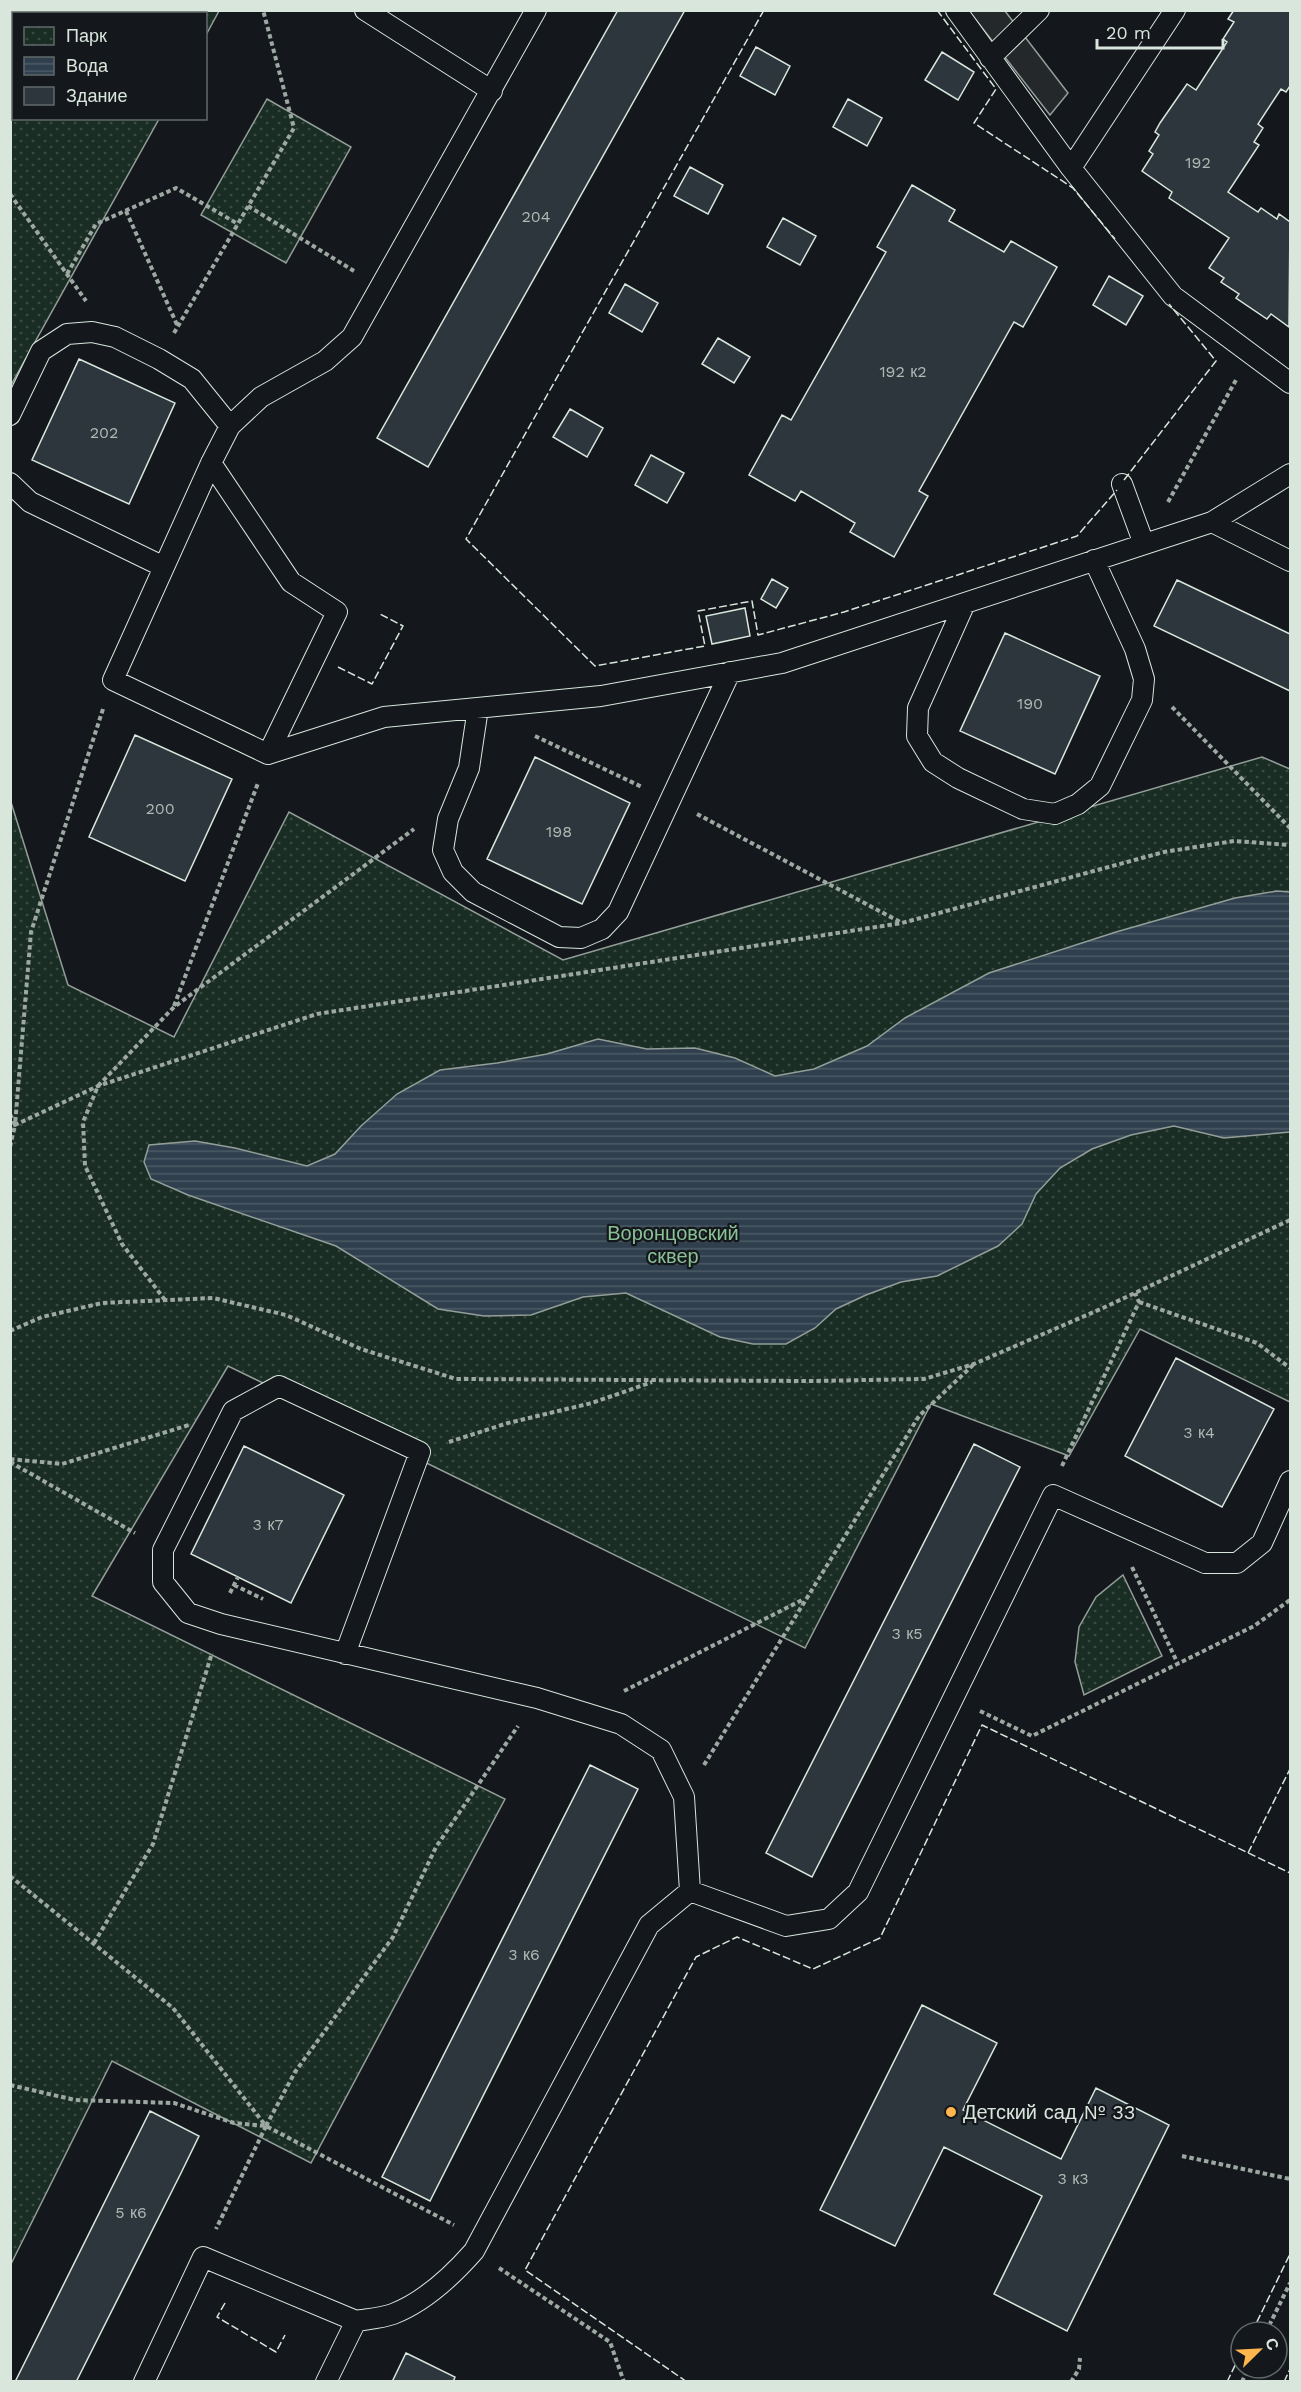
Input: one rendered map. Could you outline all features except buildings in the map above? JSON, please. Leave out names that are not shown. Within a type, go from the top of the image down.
[{"type":"lane","points":[[365,10],[492,92]]},
{"type":"lane","points":[[537,10],[352,337],[325,361],[261,397],[230,426],[113,680],[268,754],[384,717],[601,696],[782,663],[1212,522],[1290,474]]},
{"type":"lane","points":[[956,10],[1071,168],[1173,296],[1290,383]]},
{"type":"lane","points":[[990,58],[1039,10]]},
{"type":"lane","points":[[1071,168],[1175,10]]},
{"type":"lane","points":[[10,415],[41,351],[67,334],[92,332],[115,337],[192,379],[230,426]]},
{"type":"lane","points":[[211,463],[291,582],[337,612],[268,754]]},
{"type":"lane","points":[[10,483],[30,502],[165,567]]},
{"type":"lane","points":[[1122,484],[1144,544]]},
{"type":"lane","points":[[1212,522],[1290,561]]},
{"type":"lane","points":[[965,603],[918,708],[917,736],[933,762],[958,778],[1023,809],[1055,814],[1078,804],[1100,786],[1142,700],[1144,679],[1135,649],[1094,560]]},
{"type":"lane","points":[[478,708],[469,768],[448,819],[443,850],[453,872],[473,892],[559,937],[581,938],[602,929],[618,912],[730,672]]},
{"type":"lane","points":[[345,1654],[420,1452],[279,1386],[233,1411],[163,1550],[163,1582],[188,1613],[221,1624],[345,1654],[537,1698],[621,1724],[661,1750],[684,1797],[690,1892]]},
{"type":"lane","points":[[690,1892],[786,1926],[829,1919],[858,1892],[1053,1495],[1205,1563],[1237,1563],[1262,1543],[1290,1481]]},
{"type":"lane","points":[[144,2382],[203,2257],[356,2321],[393,2314],[428,2294],[458,2268],[477,2245],[649,1925],[690,1892]]},
{"type":"lane","points":[[326,2382],[356,2321]]},
{"type":"path","points":[[159,359],[294,128],[263,10]]},
{"type":"path","points":[[67,274],[96,224],[176,188],[238,224]]},
{"type":"path","points":[[10,194],[86,300],[92,332]]},
{"type":"path","points":[[248,206],[380,287]]},
{"type":"path","points":[[126,211],[178,327]]},
{"type":"path","points":[[1144,544],[1251,354]]},
{"type":"path","points":[[1144,679],[1290,828]]},
{"type":"path","points":[[10,1147],[15,1125],[31,932],[113,680]]},
{"type":"path","points":[[531,734],[670,800],[902,923]]},
{"type":"path","points":[[174,1007],[268,754]]},
{"type":"path","points":[[165,1300],[122,1244],[85,1166],[83,1122],[98,1086],[174,1007],[458,796]]},
{"type":"path","points":[[15,1125],[98,1086],[317,1014],[902,923],[1044,887],[1164,852],[1234,841],[1290,844]]},
{"type":"path","points":[[10,1114],[15,1125]]},
{"type":"path","points":[[10,1331],[42,1317],[102,1303],[213,1299],[286,1315],[361,1349],[456,1379],[655,1381],[924,1379],[974,1364],[1135,1293],[1290,1220]]},
{"type":"path","points":[[1135,1293],[1139,1302],[1257,1343],[1290,1368]]},
{"type":"path","points":[[1053,1495],[1061,1468],[1139,1302]]},
{"type":"path","points":[[684,1797],[919,1416],[974,1364]]},
{"type":"path","points":[[420,1452],[508,1423],[592,1403],[655,1381]]},
{"type":"path","points":[[10,1461],[62,1464],[233,1411]]},
{"type":"path","points":[[10,1461],[163,1550]]},
{"type":"path","points":[[1110,1520],[1178,1664]]},
{"type":"path","points":[[583,1712],[806,1598]]},
{"type":"path","points":[[953,1698],[1032,1736],[1254,1626],[1290,1600]]},
{"type":"path","points":[[94,1943],[153,1844],[221,1624]]},
{"type":"path","points":[[203,2257],[266,2126],[295,2072],[393,1936],[436,1847],[537,1698]]},
{"type":"path","points":[[10,1876],[173,2008],[266,2126],[477,2245],[610,2342],[624,2382]]},
{"type":"path","points":[[10,2085],[75,2100],[174,2103],[234,2123],[266,2126]]},
{"type":"path","points":[[1182,2156],[1290,2179]]},
{"type":"path","points":[[1272,2320],[1290,2283]]},
{"type":"path","points":[[1071,2382],[1079,2369],[1080,2358]]},
{"type":"green space","points":[[11,10],[219,11],[207,33],[207,12],[12,12],[12,120],[158,120],[11,385]]},
{"type":"green space","points":[[267,99],[351,147],[286,263],[201,215]]},
{"type":"green space","name":"Воронцовский сквер","points":[[1262,757],[1290,769],[1290,1402],[1140,1329],[1069,1456],[931,1404],[805,1648],[228,1366],[92,1596],[505,1799],[311,2163],[112,2061],[11,2264],[10,799],[68,985],[174,1037],[289,812],[563,960]]},
{"type":"green space","points":[[1123,1575],[1162,1656],[1084,1695],[1075,1662],[1079,1627],[1096,1597]]},
{"type":"shaded area","points":[[969,11],[1005,11],[1068,93],[1050,115]]},
{"type":"water","points":[[1277,891],[1290,892],[1290,1132],[1224,1138],[1174,1126],[1131,1135],[1092,1149],[1060,1168],[1036,1194],[1022,1224],[998,1246],[937,1276],[901,1282],[866,1295],[836,1309],[815,1328],[786,1344],[753,1344],[720,1337],[626,1293],[583,1297],[531,1315],[484,1316],[438,1309],[336,1246],[188,1195],[151,1179],[144,1162],[149,1145],[195,1141],[235,1148],[307,1166],[335,1154],[361,1126],[397,1094],[440,1070],[547,1054],[598,1039],[647,1049],[695,1048],[735,1058],[775,1076],[814,1069],[867,1046],[905,1018],[989,973],[1116,932],[1235,898]]},
{"type":"fence","points":[[764,10],[466,539],[595,666],[705,646],[698,611],[752,601],[758,635],[844,612],[1077,536],[1117,490]]},
{"type":"fence","points":[[937,10],[996,89],[974,123],[1073,188],[1115,239]]},
{"type":"fence","points":[[1124,480],[1216,361],[1169,304]]},
{"type":"fence","points":[[338,667],[372,684],[403,626],[380,614]]},
{"type":"fence","points":[[687,2382],[525,2270],[696,1957],[737,1937],[813,1969],[880,1938],[982,1725],[1290,1873]]},
{"type":"fence","points":[[1248,1853],[1290,1769]]},
{"type":"fence","points":[[1258,2320],[1290,2254]]},
{"type":"fence","points":[[225,2303],[217,2317],[276,2352],[285,2335]]},
{"type":"fence","points":[[1284,2382],[1290,2369]]},
{"type":"fence","points":[[1227,2382],[1229,2378]]},
{"type":"place","name":"Детский сад № 33","points":[[951,2112]]}]
